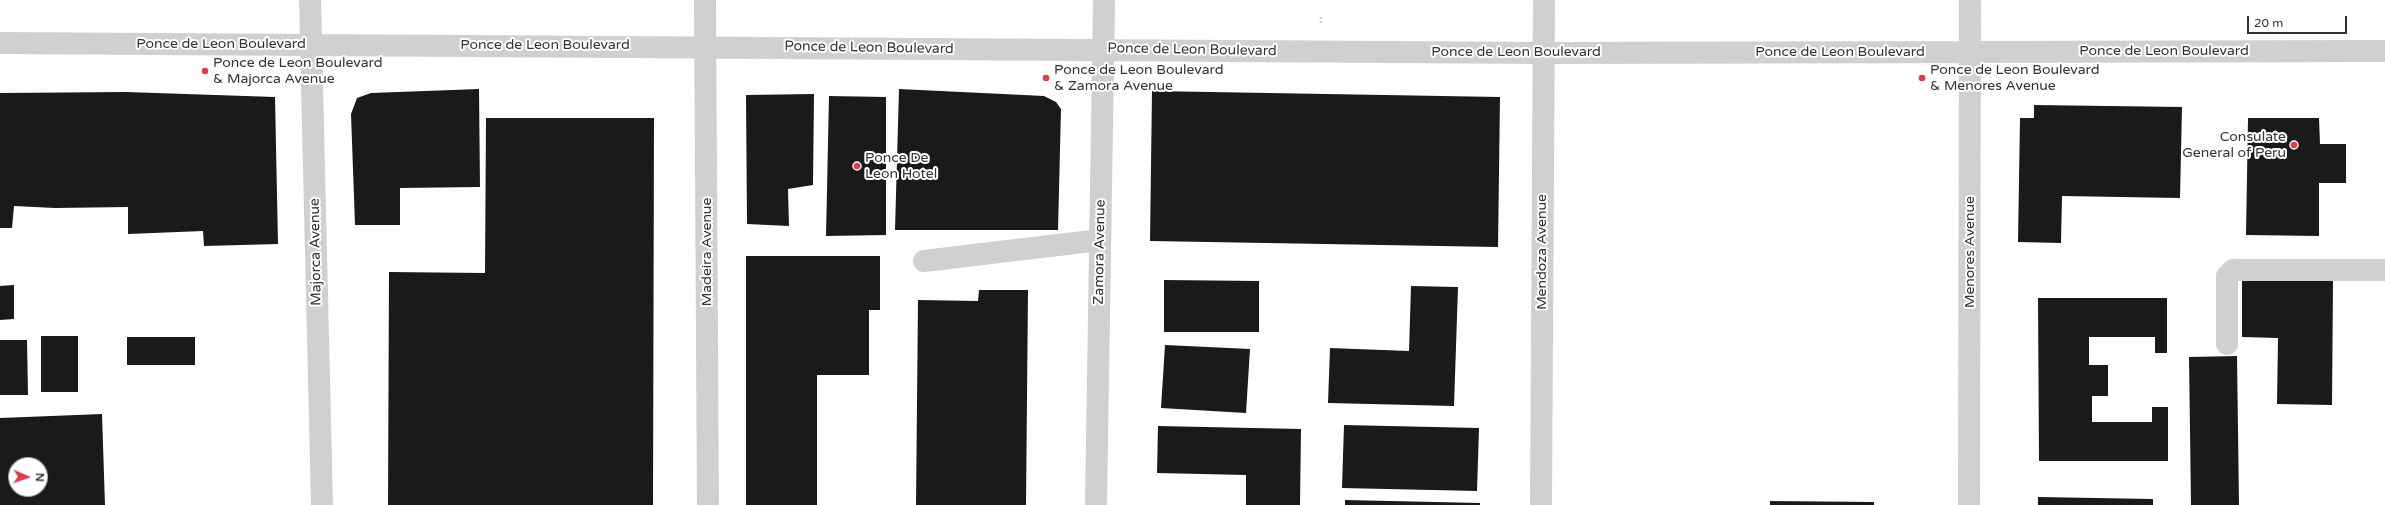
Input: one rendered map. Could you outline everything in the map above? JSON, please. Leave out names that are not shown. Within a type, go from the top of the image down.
[{"type":"street","name":"Majorca Avenue","points":[[310,0],[322,505]]},
{"type":"street","name":"Madeira Avenue","points":[[705,0],[704,46],[708,505]]},
{"type":"street","name":"Zamora Avenue","points":[[1096,505],[1104,0]]},
{"type":"street","name":"Mendoza Avenue","points":[[1541,505],[1544,0]]},
{"type":"street","name":"Menores Avenue","points":[[1969,505],[1970,0]]},
{"type":"street","name":"Ponce de Leon Boulevard","points":[[0,43],[704,46],[1544,53],[2385,50]]},
{"type":"street","points":[[924,261],[1100,240]]},
{"type":"street","points":[[2227,344],[2227,276],[2233,270],[2385,270]]},
{"type":"building","points":[[479,89],[480,187],[400,188],[400,225],[355,225],[351,114],[357,98],[371,93]]},
{"type":"building","points":[[899,89],[1044,96],[1056,102],[1061,109],[1058,230],[895,230]]},
{"type":"building","points":[[1152,91],[1500,97],[1498,247],[1150,241]]},
{"type":"building","points":[[126,92],[275,97],[278,244],[204,246],[203,231],[128,234],[128,207],[55,208],[14,206],[12,228],[0,228],[0,93]]},
{"type":"building","points":[[814,94],[813,185],[788,189],[789,226],[747,224],[746,95]]},
{"type":"building","name":"Ponce De Leon Hotel","points":[[829,96],[886,97],[886,235],[826,236]]},
{"type":"building","points":[[2034,105],[2182,107],[2180,198],[2062,196],[2061,243],[2018,242],[2020,118],[2034,118]]},
{"type":"building","points":[[486,118],[654,118],[653,505],[388,505],[389,272],[485,273]]},
{"type":"building","points":[[2248,118],[2319,118],[2320,144],[2346,144],[2346,183],[2319,183],[2319,236],[2246,235]]},
{"type":"building","points":[[746,256],[880,256],[880,310],[869,310],[869,375],[817,375],[817,505],[746,505]]},
{"type":"building","points":[[1164,280],[1259,281],[1259,332],[1164,332]]},
{"type":"building","points":[[2242,281],[2333,281],[2332,405],[2277,404],[2278,338],[2242,337]]},
{"type":"building","points":[[14,285],[14,319],[0,320],[0,286]]},
{"type":"building","points":[[1411,286],[1458,287],[1454,406],[1328,403],[1330,348],[1409,351]]},
{"type":"building","points":[[979,290],[1028,290],[1026,505],[916,505],[918,300],[978,301]]},
{"type":"building","points":[[2038,298],[2167,298],[2167,353],[2155,353],[2155,337],[2089,337],[2089,365],[2108,365],[2108,396],[2092,396],[2092,422],[2152,422],[2152,407],[2168,407],[2168,461],[2039,461]]},
{"type":"building","points":[[41,336],[78,336],[78,392],[41,392]]},
{"type":"building","points":[[127,337],[195,337],[195,365],[127,365]]},
{"type":"building","points":[[0,340],[27,340],[28,395],[0,395]]},
{"type":"building","points":[[1165,345],[1250,349],[1246,413],[1161,408]]},
{"type":"building","points":[[2237,356],[2239,505],[2191,505],[2189,357]]},
{"type":"building","points":[[102,414],[105,505],[0,505],[0,418]]},
{"type":"building","points":[[1344,425],[1479,428],[1477,491],[1342,488]]},
{"type":"building","points":[[1158,426],[1301,429],[1300,505],[1246,505],[1246,475],[1157,473]]},
{"type":"building","points":[[2038,497],[2153,499],[2153,505],[2038,505]]},
{"type":"building","points":[[1345,500],[1480,503],[1480,505],[1345,505]]},
{"type":"building","points":[[1770,501],[1874,502],[1874,505],[1770,505]]},
{"type":"place","name":"Ponce de Leon Boulevard & Majorca Avenue","points":[[205,71]]},
{"type":"place","name":"Ponce de Leon Boulevard & Zamora Avenue","points":[[1046,78]]},
{"type":"place","name":"Ponce de Leon Boulevard & Menores Avenue","points":[[1922,78]]},
{"type":"place","name":"Consulate General of Peru","points":[[2294,145]]},
{"type":"place","name":"Ponce De Leon Hotel","points":[[857,166]]}]
